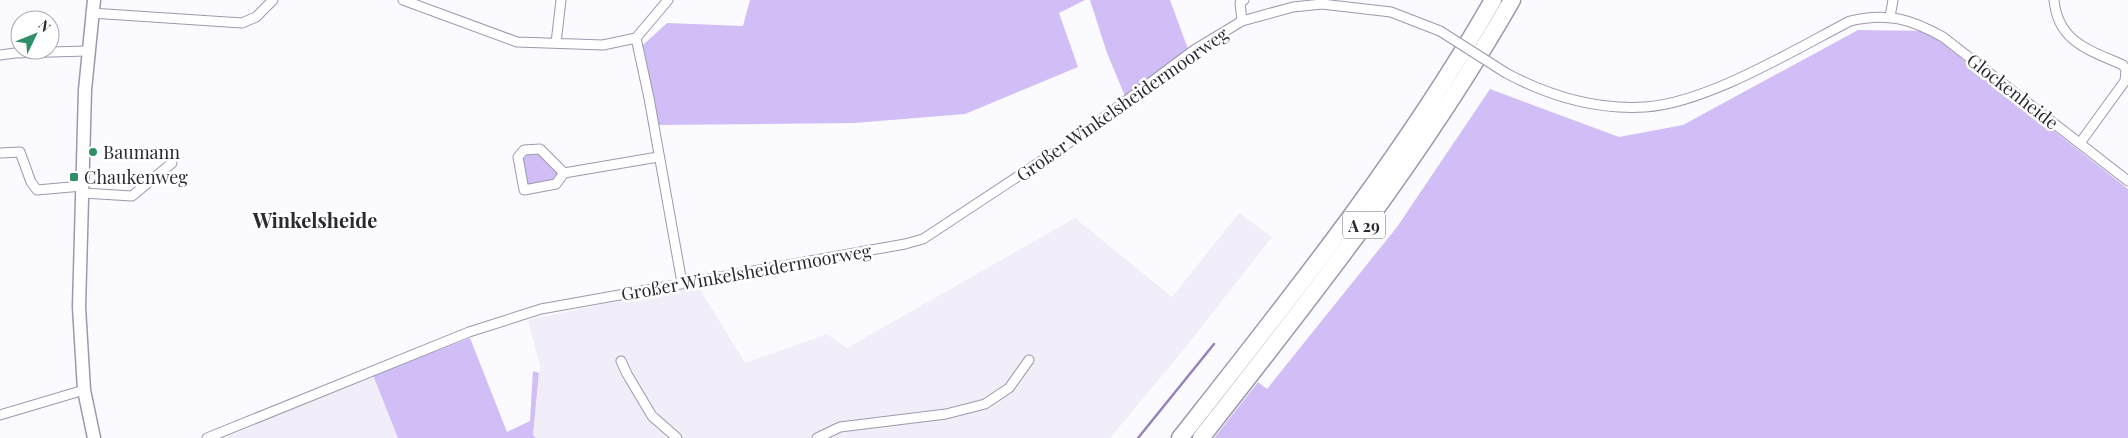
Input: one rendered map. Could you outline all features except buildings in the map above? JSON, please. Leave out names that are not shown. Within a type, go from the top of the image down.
[{"type":"highway","name":"A 29","points":[[1180,438],[1353,213],[1440,88],[1493,0]]},
{"type":"highway","name":"A 29","points":[[1200,438],[1328,274],[1409,162],[1455,94],[1512,0]]},
{"type":"street","points":[[94,0],[87,51],[79,307],[84,390],[94,438]]},
{"type":"street","points":[[92,13],[242,23],[256,18],[273,0]]},
{"type":"street","points":[[403,0],[517,42],[602,44],[636,38],[668,0]]},
{"type":"street","points":[[556,43],[561,0]]},
{"type":"street","name":"Großer Winkelsheidermoorweg","points":[[1242,21],[1240,3],[1244,0]]},
{"type":"street","points":[[1890,17],[1893,0]]},
{"type":"street","points":[[2054,0],[2056,16],[2069,37],[2084,48],[2123,65],[2126,70],[2124,82],[2080,143]]},
{"type":"street","name":"Großer Winkelsheidermoorweg","points":[[207,438],[452,339],[523,314],[682,283],[905,244],[923,238],[1079,136],[1194,50],[1242,21],[1293,7],[1322,4],[1391,12],[1440,31],[1506,74],[1533,88],[1560,97],[1600,106],[1645,107],[1688,98],[1751,72],[1850,21],[1865,17],[1890,17]]},
{"type":"street","name":"Glockenheide","points":[[1890,17],[1920,24],[1943,37],[2128,181]]},
{"type":"street","points":[[636,38],[649,98],[658,157],[682,283]]},
{"type":"street","points":[[0,55],[87,51]]},
{"type":"street","points":[[564,173],[540,149],[524,150],[518,157],[524,190],[556,184],[564,173],[658,157]]},
{"type":"street","points":[[0,153],[20,152],[31,182],[37,190],[82,190],[132,196],[172,163]]},
{"type":"street","points":[[621,360],[627,374],[652,416],[677,438]]},
{"type":"street","points":[[817,438],[840,427],[946,414],[985,404],[1009,388],[1029,360]]},
{"type":"street","points":[[0,415],[84,390]]},
{"type":"shaded area","points":[[750,0],[1085,0],[1059,13],[1078,67],[965,114],[854,123],[659,125],[643,45],[667,23],[743,26]]},
{"type":"shaded area","points":[[1090,0],[1170,0],[1188,49],[1125,96],[1107,53]]},
{"type":"shaded area","points":[[1858,30],[1927,31],[2128,189],[2128,438],[1214,438],[1258,382],[1267,389],[1397,227],[1490,89],[1619,137],[1683,125]]},
{"type":"shaded area","points":[[539,153],[560,173],[551,182],[533,183],[530,186],[526,184],[522,158],[524,154]]},
{"type":"shaded area","points":[[1239,213],[1272,237],[1185,348],[1110,438],[536,438],[533,435],[540,366],[528,320],[697,284],[745,363],[827,334],[847,348],[1075,218],[1172,297]]},
{"type":"shaded area","points":[[470,338],[507,432],[530,421],[533,371],[539,373],[533,435],[536,438],[398,438],[373,375]]},
{"type":"shaded area","points":[[373,375],[398,438],[224,438]]},
{"type":"waterway","points":[[1138,438],[1214,344]]},
{"type":"place","name":"Baumann","points":[[93,152]]},
{"type":"place","name":"Chaukenweg","points":[[74,177]]},
{"type":"district","name":"Winkelsheide","points":[[315,219]]}]
